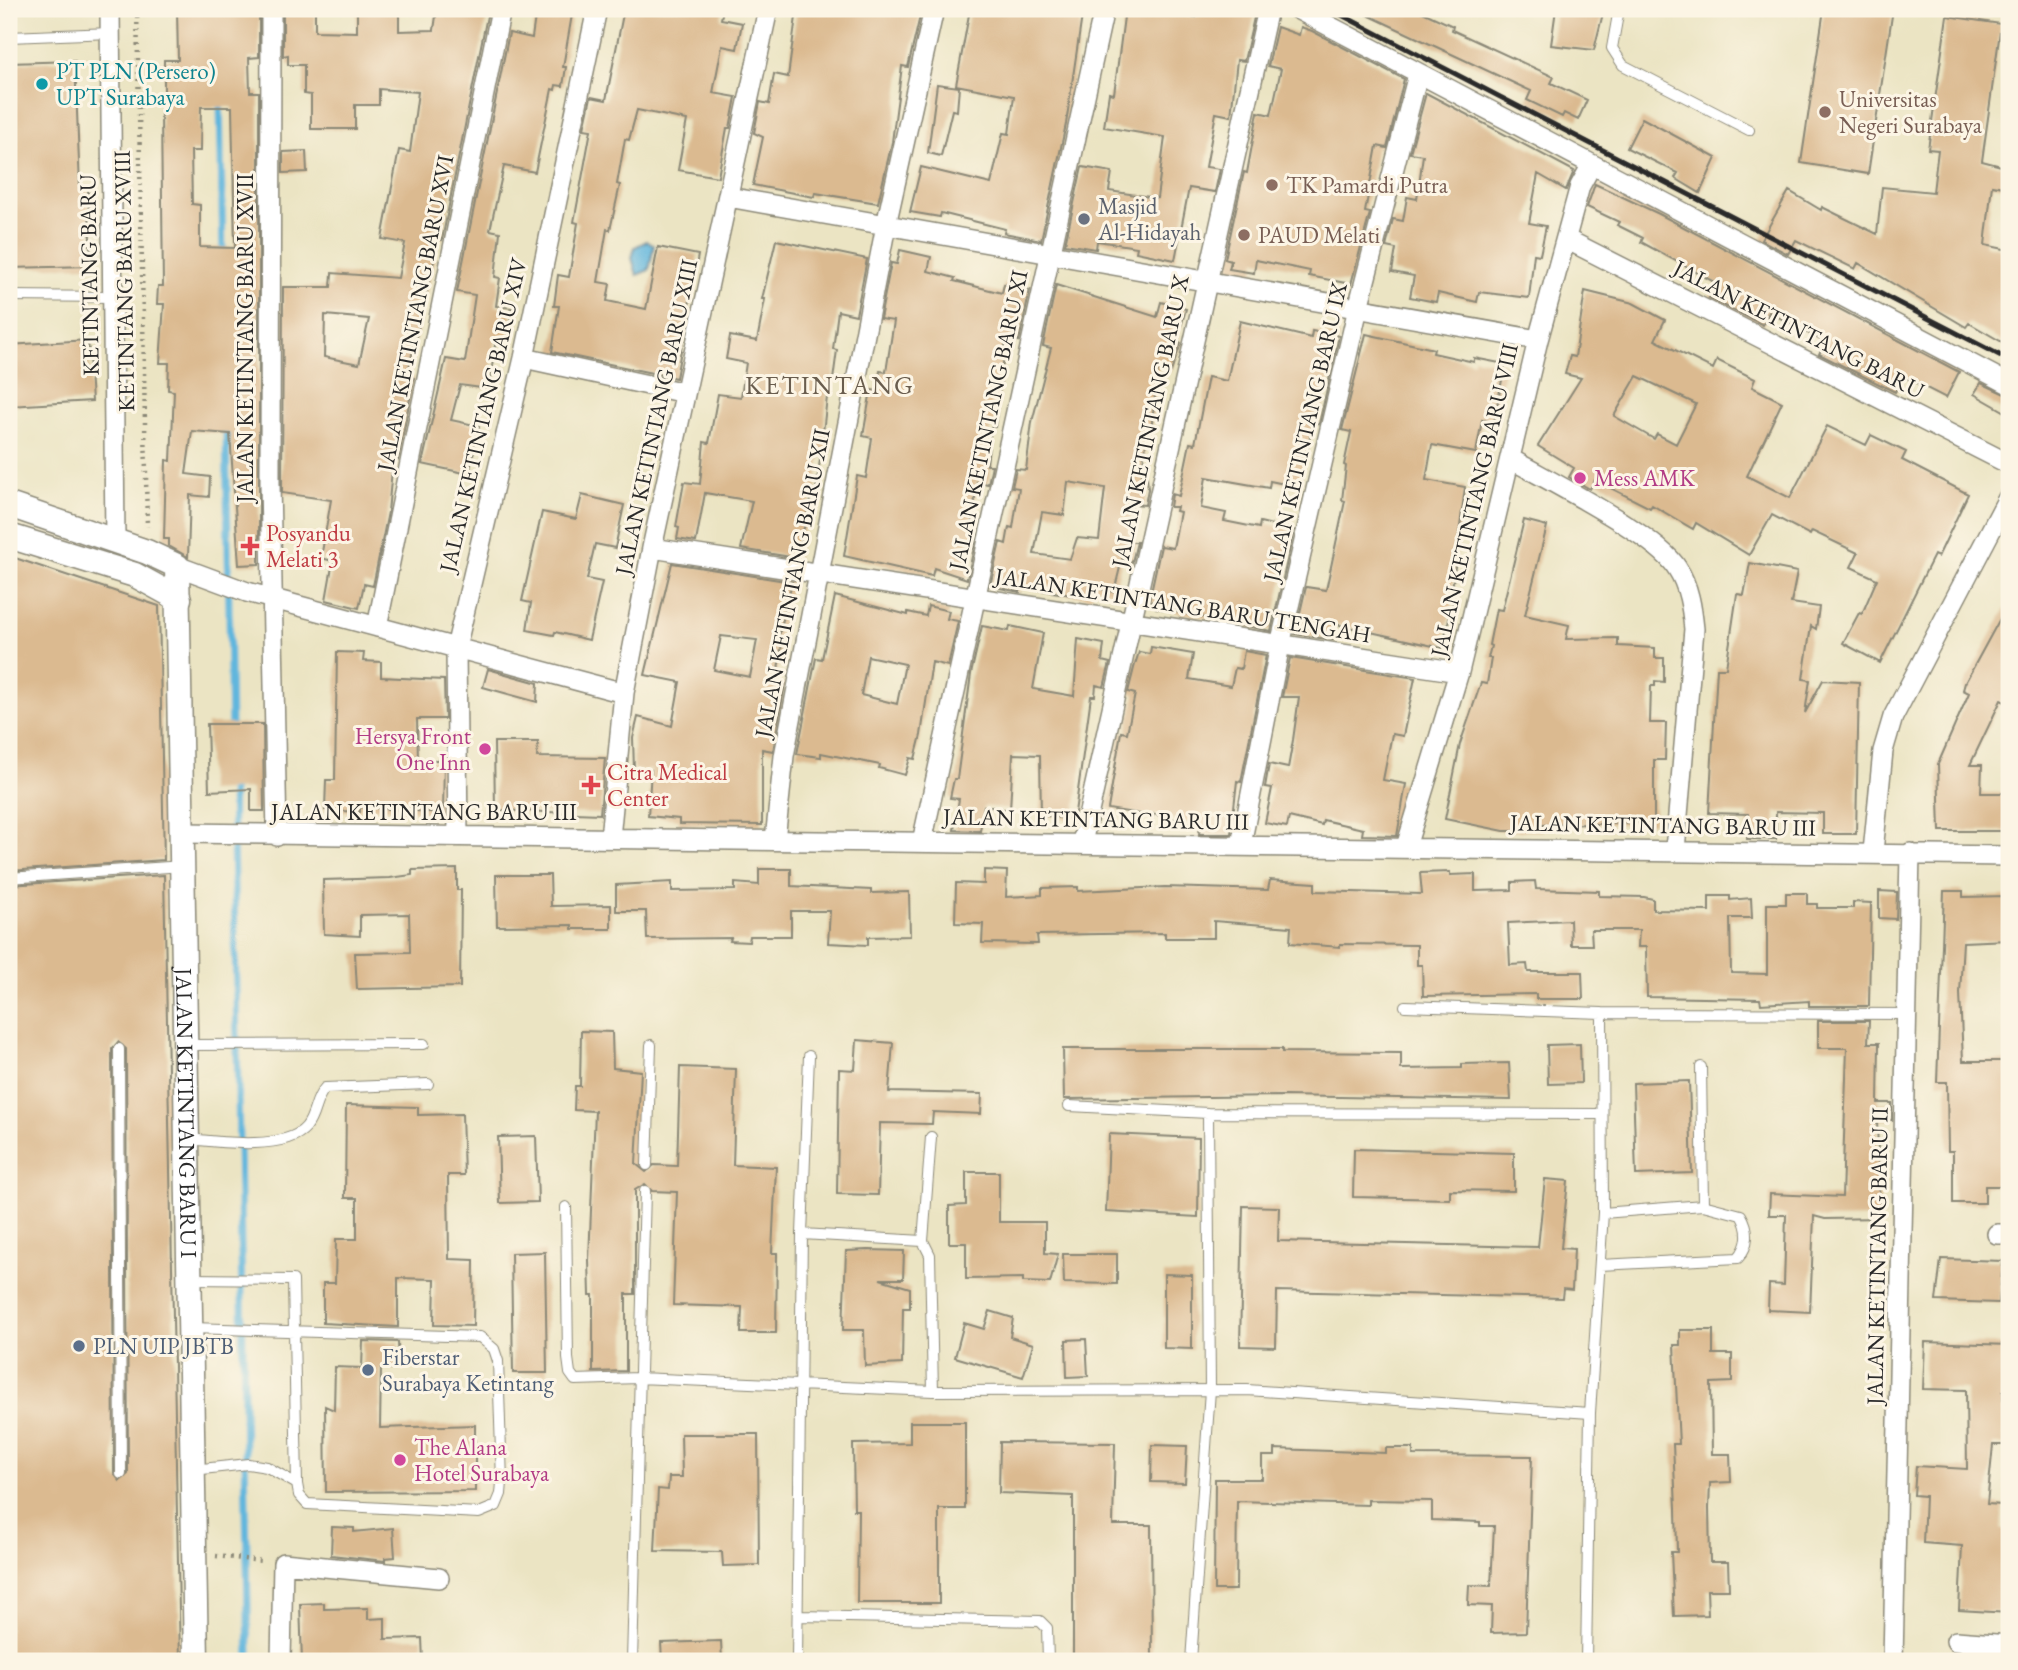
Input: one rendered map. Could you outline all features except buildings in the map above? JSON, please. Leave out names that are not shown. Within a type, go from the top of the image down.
[{"type":"street","name":"KETINTANG BARU","points":[[110,9],[115,541]]},
{"type":"street","name":"JALAN KETINTANG BARU XVII","points":[[271,9],[269,196],[277,836]]},
{"type":"street","name":"JALAN KETINTANG BARU XVI","points":[[377,627],[501,9]]},
{"type":"street","name":"JALAN KETINTANG BARU XIV","points":[[458,836],[456,649],[524,358],[597,9]]},
{"type":"street","name":"JALAN KETINTANG BARU XIII","points":[[610,838],[624,693],[652,548],[768,9]]},
{"type":"street","name":"JALAN KETINTANG BARU XII","points":[[775,840],[783,756],[886,225],[934,9]]},
{"type":"street","name":"JALAN KETINTANG BARU XI","points":[[922,842],[1104,9]]},
{"type":"street","name":"JALAN KETINTANG BARU X","points":[[1082,843],[1268,9]]},
{"type":"street","points":[[1297,9],[2009,384]]},
{"type":"street","name":"JALAN KETINTANG BARU IX","points":[[1241,845],[1279,645],[1358,308],[1418,74]]},
{"type":"street","name":"JALAN KETINTANG BARU VIII","points":[[1406,847],[1459,672],[1538,340],[1580,186],[1591,166]]},
{"type":"street","points":[[728,197],[1538,340]]},
{"type":"street","name":"JALAN KETINTANG BARU","points":[[1566,239],[2009,464]]},
{"type":"street","points":[[524,358],[685,393]]},
{"type":"street","points":[[1511,460],[1654,544],[1677,567],[1691,602],[1694,629],[1675,850]]},
{"type":"street","points":[[1873,852],[1883,751],[1893,717],[2009,496]]},
{"type":"street","points":[[9,505],[147,552],[273,600],[624,693]]},
{"type":"street","points":[[9,536],[135,575],[179,599]]},
{"type":"street","name":"JALAN KETINTANG BARU TENGAH","points":[[652,548],[1459,672]]},
{"type":"street","name":"JALAN KETINTANG BARU I","points":[[186,569],[179,599],[196,1661]]},
{"type":"street","name":"JALAN KETINTANG BARU III","points":[[183,834],[1873,852],[2009,856]]},
{"type":"street","name":"JALAN KETINTANG BARU II","points":[[1893,1661],[1910,853]]},
{"type":"street","points":[[281,1661],[283,1563],[439,1578]]},
{"type":"street","points":[[1956,1641],[2009,1645]]},
{"type":"lane","points":[[1619,9],[1612,48],[1623,65],[1749,130]]},
{"type":"lane","points":[[9,37],[111,33]]},
{"type":"lane","points":[[9,296],[113,297]]},
{"type":"lane","points":[[9,878],[183,866]]},
{"type":"lane","points":[[1405,1006],[1602,1013],[1907,1014]]},
{"type":"lane","points":[[1586,1661],[1590,1413],[1603,1213],[1602,1013]]},
{"type":"lane","points":[[186,1045],[424,1044]]},
{"type":"lane","points":[[647,1165],[651,1045]]},
{"type":"lane","points":[[120,1049],[121,1474]]},
{"type":"lane","points":[[797,1661],[802,1234],[809,1056]]},
{"type":"lane","points":[[1701,1066],[1703,1205]]},
{"type":"lane","points":[[187,1139],[217,1142],[285,1140],[298,1134],[307,1125],[316,1097],[325,1088],[428,1084]]},
{"type":"lane","points":[[1069,1106],[1208,1113],[1601,1114]]},
{"type":"lane","points":[[1191,1661],[1210,1390],[1208,1113]]},
{"type":"lane","points":[[931,1137],[923,1241],[930,1255],[933,1391]]},
{"type":"lane","points":[[632,1661],[645,1191]]},
{"type":"lane","points":[[1600,1265],[1738,1258],[1746,1249],[1744,1221],[1734,1212],[1703,1205],[1603,1213]]},
{"type":"lane","points":[[566,1207],[570,1373],[575,1380],[590,1382],[639,1378],[933,1391],[1210,1390],[1590,1413]]},
{"type":"lane","points":[[802,1234],[923,1241]]},
{"type":"lane","points":[[189,1279],[293,1280],[294,1330],[297,1484],[302,1501],[311,1506],[479,1513],[496,1506],[502,1482],[498,1362],[489,1342],[480,1337],[294,1330],[190,1328]]},
{"type":"lane","points":[[193,1470],[248,1464],[267,1467],[297,1484]]},
{"type":"lane","points":[[799,1616],[1040,1620],[1047,1628],[1048,1661]]},
{"type":"path","name":"KETINTANG BARU XVIII","points":[[136,9],[147,552]]},
{"type":"path","points":[[235,1558],[256,1560]]},
{"type":"water","points":[[647,241],[654,245],[649,270],[637,275],[632,258],[635,247]]},
{"type":"waterway","points":[[220,100],[223,257]]},
{"type":"waterway","points":[[226,426],[231,732]]},
{"type":"waterway","points":[[232,783],[249,1661]]},
{"type":"railway","points":[[1330,9],[2009,360]]},
{"type":"place","name":"PT PLN (Persero) UPT Surabaya","points":[[42,84]]},
{"type":"place","name":"Universitas Negeri Surabaya","points":[[1825,112]]},
{"type":"place","name":"TK Pamardi Putra","points":[[1272,185]]},
{"type":"place","name":"Masjid Al-Hidayah","points":[[1084,219]]},
{"type":"place","name":"PAUD Melati","points":[[1244,235]]},
{"type":"place","name":"Mess AMK","points":[[1580,478]]},
{"type":"place","name":"Posyandu Melati 3","points":[[250,546]]},
{"type":"place","name":"Hersya Front One Inn","points":[[485,749]]},
{"type":"place","name":"Citra Medical Center","points":[[591,785]]},
{"type":"place","name":"PLN UIP JBTB","points":[[79,1346]]},
{"type":"place","name":"Fiberstar Surabaya Ketintang","points":[[368,1370]]},
{"type":"place","name":"The Alana Hotel Surabaya","points":[[400,1460]]},
{"type":"district","name":"KETINTANG","points":[[830,385]]}]
